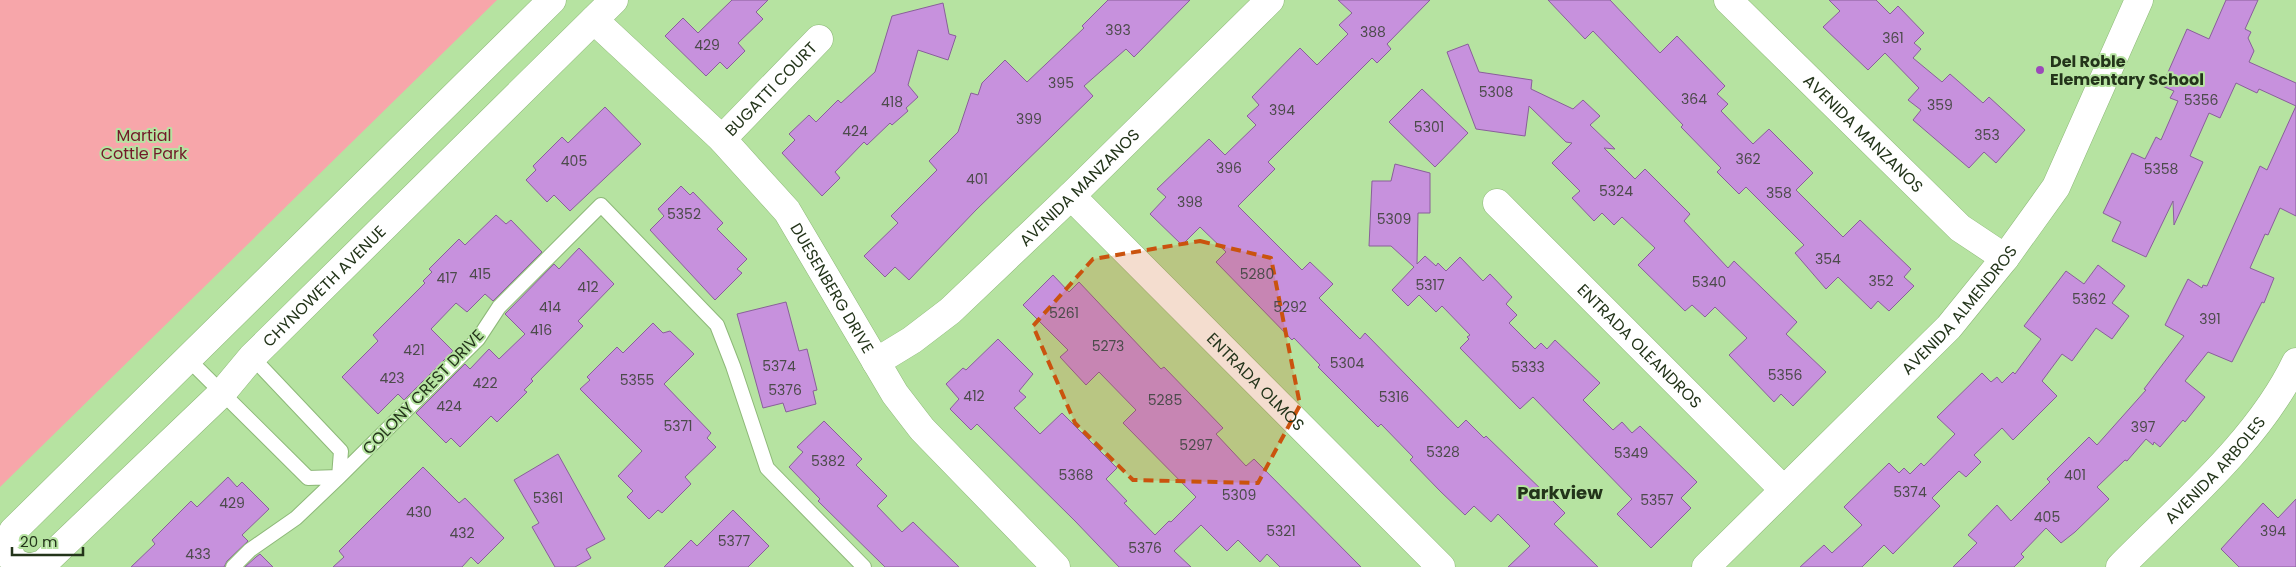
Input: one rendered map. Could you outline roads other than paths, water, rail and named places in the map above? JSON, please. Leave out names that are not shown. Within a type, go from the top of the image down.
[{"type":"street","name":"CHYNOWETH AVENUE","points":[[552,0],[13,531],[8,544],[10,557],[24,567],[43,564],[222,393],[252,358],[614,0]]},
{"type":"street","name":"AVENIDA MANZANOS","points":[[876,362],[912,340],[950,311],[1071,196],[1270,0]]},
{"type":"street","name":"AVENIDA MANZANOS","points":[[1728,0],[1960,228],[2005,258]]},
{"type":"street","name":"AVENIDA ALMENDROS","points":[[1706,567],[1949,326],[2005,258],[2056,187],[2134,2]]},
{"type":"street","name":"DUESENBERG DRIVE","points":[[594,20],[722,139],[787,211],[840,304],[895,394],[922,428],[1056,567]]},
{"type":"street","name":"BUGATTI COURT","points":[[722,139],[819,39]]},
{"type":"street","name":"ENTRADA OLMOS","points":[[1071,196],[1441,567]]},
{"type":"street","name":"ENTRADA OLEANDROS","points":[[1497,203],[1783,489]]},
{"type":"street","name":"AVENIDA ARBOLES","points":[[2120,567],[2251,432],[2283,389],[2296,362]]},
{"type":"lane","name":"COLONY CREST DRIVE","points":[[233,567],[250,550],[296,518],[339,477],[478,339],[499,307],[601,205],[717,325],[733,366],[767,468],[864,567]]},
{"type":"lane","points":[[188,359],[308,478],[339,477],[341,451],[252,358]]},
{"type":"place","name":"Del Roble Elementary School","points":[[2040,70]]},
{"type":"district","name":"Parkview","points":[[1560,492]]},
{"type":"park label","name":"Martial Cottle Park","points":[[144,144]]}]
